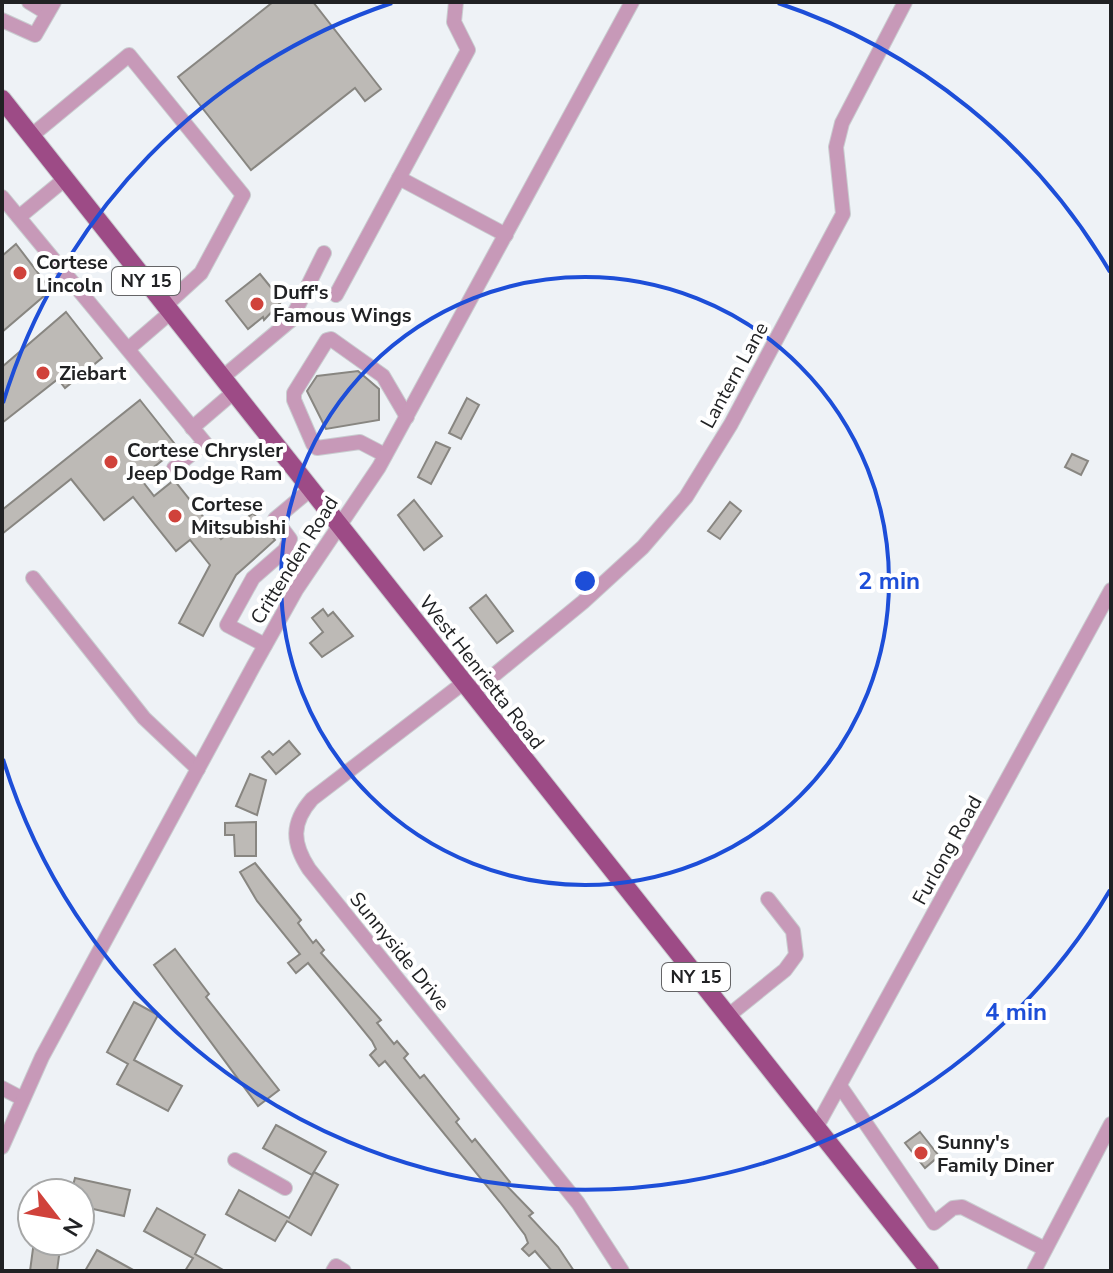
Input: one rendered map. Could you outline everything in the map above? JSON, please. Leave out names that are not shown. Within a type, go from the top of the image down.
[{"type":"main road","name":"West Henrietta Road","points":[[2,99],[930,1271]]},
{"type":"street","points":[[2,20],[35,35],[51,7],[29,2]]},
{"type":"street","points":[[336,295],[468,50],[454,22],[456,2]]},
{"type":"street","name":"Crittenden Road","points":[[2,1147],[21,1098],[265,645],[407,417],[632,2]]},
{"type":"street","name":"Lantern Lane","points":[[467,689],[583,602],[643,547],[686,497],[716,448],[843,214],[836,147],[842,123],[905,2]]},
{"type":"street","points":[[31,136],[129,55],[243,195],[201,273],[128,349]]},
{"type":"street","points":[[399,178],[506,235]]},
{"type":"street","points":[[19,217],[65,179]]},
{"type":"street","points":[[2,197],[205,443],[174,468]]},
{"type":"street","points":[[192,428],[291,320],[324,253]]},
{"type":"street","points":[[385,455],[360,442],[317,448],[313,444],[294,393],[327,340],[331,339],[383,376],[407,417]]},
{"type":"street","points":[[265,645],[227,625],[253,578],[285,550],[290,539],[275,519],[311,489]]},
{"type":"street","points":[[33,578],[144,718],[198,769]]},
{"type":"street","name":"Furlong Road","points":[[816,1128],[1111,590]]},
{"type":"street","name":"Sunnyside Drive","points":[[467,689],[312,799],[297,822],[297,847],[309,869],[578,1203],[622,1271]]},
{"type":"street","points":[[728,1016],[785,970],[796,955],[793,931],[768,899]]},
{"type":"street","points":[[840,1086],[934,1223],[953,1208],[962,1207],[1045,1249]]},
{"type":"street","points":[[2,1088],[21,1098]]},
{"type":"street","points":[[1034,1271],[1111,1124]]},
{"type":"street","points":[[235,1160],[285,1188]]},
{"type":"street","points":[[333,1271],[336,1266],[344,1271]]},
{"type":"building","points":[[273,2],[313,2],[381,89],[365,101],[355,88],[251,170],[178,77]]},
{"type":"building","name":"Cortese Lincoln","points":[[16,244],[51,290],[2,332],[2,256]]},
{"type":"building","points":[[260,274],[282,301],[264,320],[263,317],[248,329],[226,301]]},
{"type":"building","name":"Ziebart","points":[[66,312],[102,358],[65,388],[58,379],[2,423],[2,367]]},
{"type":"building","points":[[358,371],[379,389],[379,420],[326,429],[307,391],[317,376]]},
{"type":"building","points":[[467,398],[479,405],[461,439],[449,433]]},
{"type":"building","points":[[140,400],[178,448],[140,478],[154,496],[174,480],[221,539],[253,513],[275,540],[236,575],[203,636],[179,623],[210,565],[190,540],[176,551],[133,497],[104,520],[71,479],[2,534],[2,510]]},
{"type":"building","points":[[436,442],[450,448],[431,484],[418,477]]},
{"type":"building","points":[[1072,454],[1088,461],[1081,475],[1065,467]]},
{"type":"building","points":[[414,500],[442,536],[424,550],[398,515]]},
{"type":"building","points":[[730,502],[741,511],[720,539],[708,531]]},
{"type":"building","points":[[486,595],[513,631],[497,643],[470,608]]},
{"type":"building","points":[[323,609],[328,616],[333,612],[353,636],[322,657],[310,643],[323,632],[312,618]]},
{"type":"building","points":[[289,741],[300,754],[276,774],[262,757],[269,751],[273,755]]},
{"type":"building","points":[[250,774],[266,780],[257,815],[236,806]]},
{"type":"building","points":[[256,822],[256,856],[235,856],[234,835],[225,835],[225,823]]},
{"type":"building","points":[[255,863],[301,920],[298,923],[313,943],[316,940],[324,950],[321,953],[381,1020],[377,1023],[394,1044],[397,1041],[408,1054],[404,1058],[420,1078],[424,1075],[459,1119],[456,1122],[472,1142],[475,1139],[510,1182],[506,1185],[533,1213],[529,1216],[558,1247],[574,1271],[552,1271],[535,1251],[529,1256],[522,1249],[528,1243],[525,1235],[385,1061],[379,1066],[370,1055],[376,1049],[372,1041],[337,998],[308,963],[296,973],[288,963],[300,954],[257,901],[240,872]]},
{"type":"building","points":[[175,949],[209,994],[206,997],[279,1090],[258,1106],[154,965]]},
{"type":"building","points":[[134,1002],[158,1015],[134,1060],[182,1086],[168,1111],[117,1084],[128,1064],[107,1052]]},
{"type":"building","points":[[276,1125],[326,1152],[312,1175],[263,1148]]},
{"type":"building","points":[[920,1132],[939,1156],[925,1168],[905,1143]]},
{"type":"building","points":[[314,1172],[338,1185],[311,1235],[287,1221],[275,1241],[226,1214],[239,1190],[289,1218]]},
{"type":"building","points":[[96,1183],[130,1190],[124,1216],[96,1210]]},
{"type":"building","points":[[157,1208],[205,1235],[195,1254],[225,1271],[185,1271],[193,1258],[144,1231]]},
{"type":"building","points":[[96,1252],[135,1271],[85,1271],[96,1257]]},
{"type":"building","points":[[32,1257],[59,1257],[57,1271],[30,1271]]},
{"type":"place","name":"Cortese Lincoln","points":[[20,273]]},
{"type":"place","name":"Duff's Famous Wings","points":[[257,304]]},
{"type":"place","name":"Ziebart","points":[[43,373]]},
{"type":"place","name":"Cortese Chrysler Jeep Dodge Ram","points":[[111,462]]},
{"type":"place","name":"Cortese Mitsubishi","points":[[175,516]]},
{"type":"place","name":"Sunny's Family Diner","points":[[921,1153]]}]
